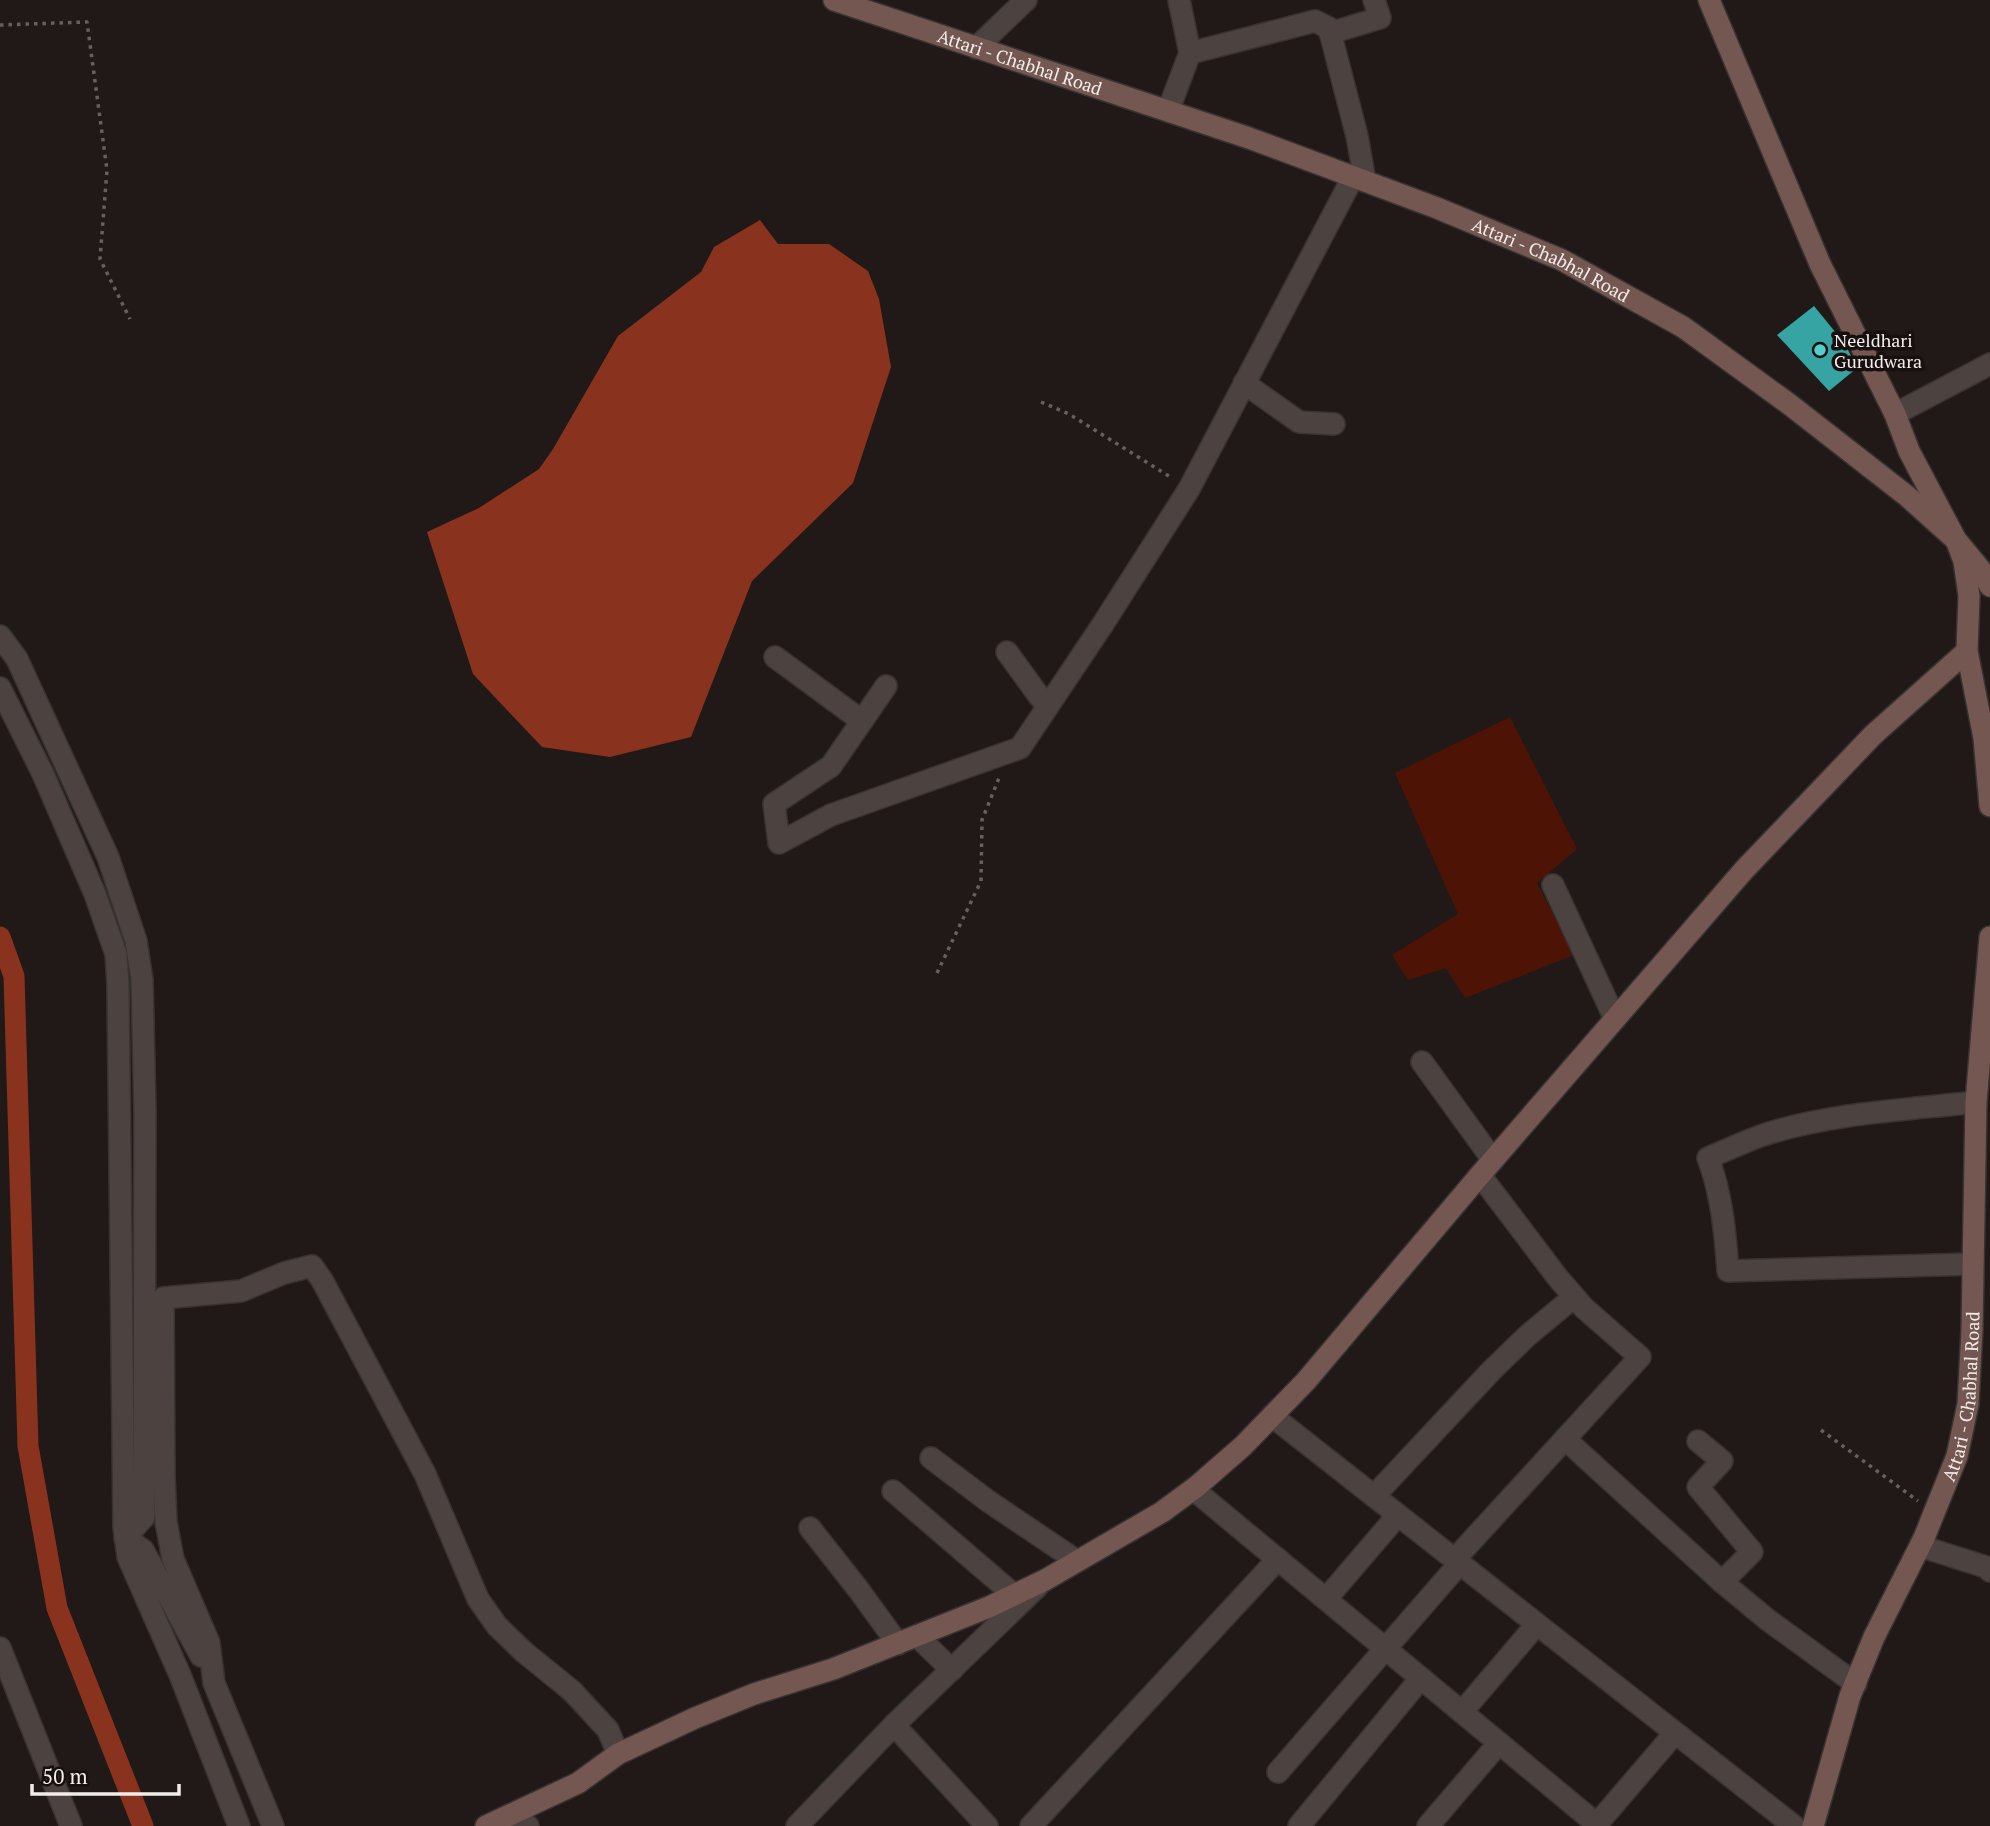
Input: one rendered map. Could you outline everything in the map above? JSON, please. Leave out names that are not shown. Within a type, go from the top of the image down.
[{"type":"street","name":"Attari - Chabhal Road","points":[[834,0],[1249,138],[1437,208],[1562,260],[1684,327],[1907,496],[1956,540]]},
{"type":"street","points":[[976,48],[1026,0]]},
{"type":"street","points":[[1168,111],[1190,53],[1179,0]]},
{"type":"street","points":[[1330,33],[1380,18],[1374,0]]},
{"type":"street","points":[[1709,0],[1820,264],[1964,561],[1969,596],[1967,651],[1984,738],[1990,806]]},
{"type":"street","points":[[886,686],[831,766],[774,804],[779,843],[831,815],[1020,748],[1189,489],[1244,383],[1359,179],[1357,136],[1329,28],[1315,22],[1190,53]]},
{"type":"street","points":[[1895,414],[1990,364]]},
{"type":"street","points":[[1244,383],[1299,422],[1335,424]]},
{"type":"street","points":[[1956,540],[1990,586]]},
{"type":"street","points":[[0,636],[17,659],[108,857],[136,941],[142,980],[145,1113],[144,1517],[125,1538]]},
{"type":"street","points":[[486,1826],[519,1821],[618,1754],[695,1718],[918,1637],[1014,1595],[1045,1580],[1161,1512],[1193,1489],[1242,1446],[1306,1381],[1744,870],[1873,735],[1967,651]]},
{"type":"street","points":[[1007,652],[1048,705]]},
{"type":"street","points":[[775,657],[862,721]]},
{"type":"street","points":[[0,688],[43,774],[94,894],[116,954],[125,1538],[128,1557],[180,1675],[239,1826]]},
{"type":"street","points":[[1553,885],[1615,1019]]},
{"type":"street","name":"Attari - Chabhal Road","points":[[1813,1826],[1856,1684],[1874,1637],[1920,1546],[1957,1456],[1968,1404],[1976,1102],[1990,937]]},
{"type":"street","points":[[1278,1772],[1386,1649],[1457,1561],[1640,1357],[1584,1308],[1542,1258],[1422,1062]]},
{"type":"street","points":[[1972,1264],[1728,1270],[1723,1213],[1708,1158],[1762,1136],[1807,1124],[1843,1117],[1976,1102]]},
{"type":"street","points":[[214,1683],[209,1643],[173,1559],[166,1522],[163,1298],[241,1291],[284,1273],[312,1266],[322,1279],[425,1474],[478,1599],[497,1626],[572,1691],[608,1730],[618,1754]]},
{"type":"street","points":[[1374,1496],[1492,1370],[1527,1336],[1574,1297]]},
{"type":"street","points":[[1272,1416],[1794,1826]]},
{"type":"street","points":[[1565,1438],[1722,1582],[1768,1620],[1856,1684]]},
{"type":"street","points":[[1698,1441],[1722,1461],[1698,1487],[1752,1552],[1722,1582]]},
{"type":"street","points":[[931,1458],[988,1501],[1077,1561]]},
{"type":"street","points":[[1193,1489],[1598,1825],[1675,1733]]},
{"type":"street","points":[[893,1491],[1014,1595]]},
{"type":"street","points":[[1326,1599],[1398,1515]]},
{"type":"street","points":[[810,1528],[898,1644]]},
{"type":"street","points":[[125,1538],[143,1550],[214,1683],[272,1826]]},
{"type":"street","points":[[1920,1546],[1986,1567],[1990,1571]]},
{"type":"street","points":[[1031,1826],[1278,1559]]},
{"type":"street","points":[[797,1826],[894,1725],[1045,1580]]},
{"type":"street","points":[[1462,1712],[1537,1624]]},
{"type":"street","points":[[918,1637],[952,1670]]},
{"type":"street","points":[[0,1648],[71,1826]]},
{"type":"street","points":[[1299,1826],[1421,1678]]},
{"type":"street","points":[[894,1725],[987,1826]]},
{"type":"street","points":[[1428,1826],[1499,1742]]},
{"type":"path","points":[[0,25],[87,22],[107,170],[100,259],[130,319]]},
{"type":"path","points":[[1041,402],[1069,414],[1189,489]]},
{"type":"path","points":[[937,973],[981,881],[982,820],[998,779],[1020,748]]},
{"type":"path","points":[[1821,1430],[1934,1513]]},
{"type":"shaded area","points":[[760,220],[778,244],[829,244],[868,271],[879,299],[891,367],[853,483],[752,581],[691,737],[610,757],[542,747],[473,674],[427,532],[479,508],[539,469],[618,336],[701,272],[714,247]]},
{"type":"shaded area","points":[[1510,717],[1577,849],[1537,883],[1574,955],[1465,998],[1446,968],[1408,980],[1392,955],[1458,914],[1395,773]]},
{"type":"building","name":"Neeldhari Gurudwara","points":[[1814,306],[1845,344],[1857,368],[1829,391],[1777,335]]},
{"type":"waterway","points":[[0,937],[14,976],[28,1446],[57,1608],[143,1826]]},
{"type":"place","name":"Neeldhari Gurudwara","points":[[1820,350]]}]
